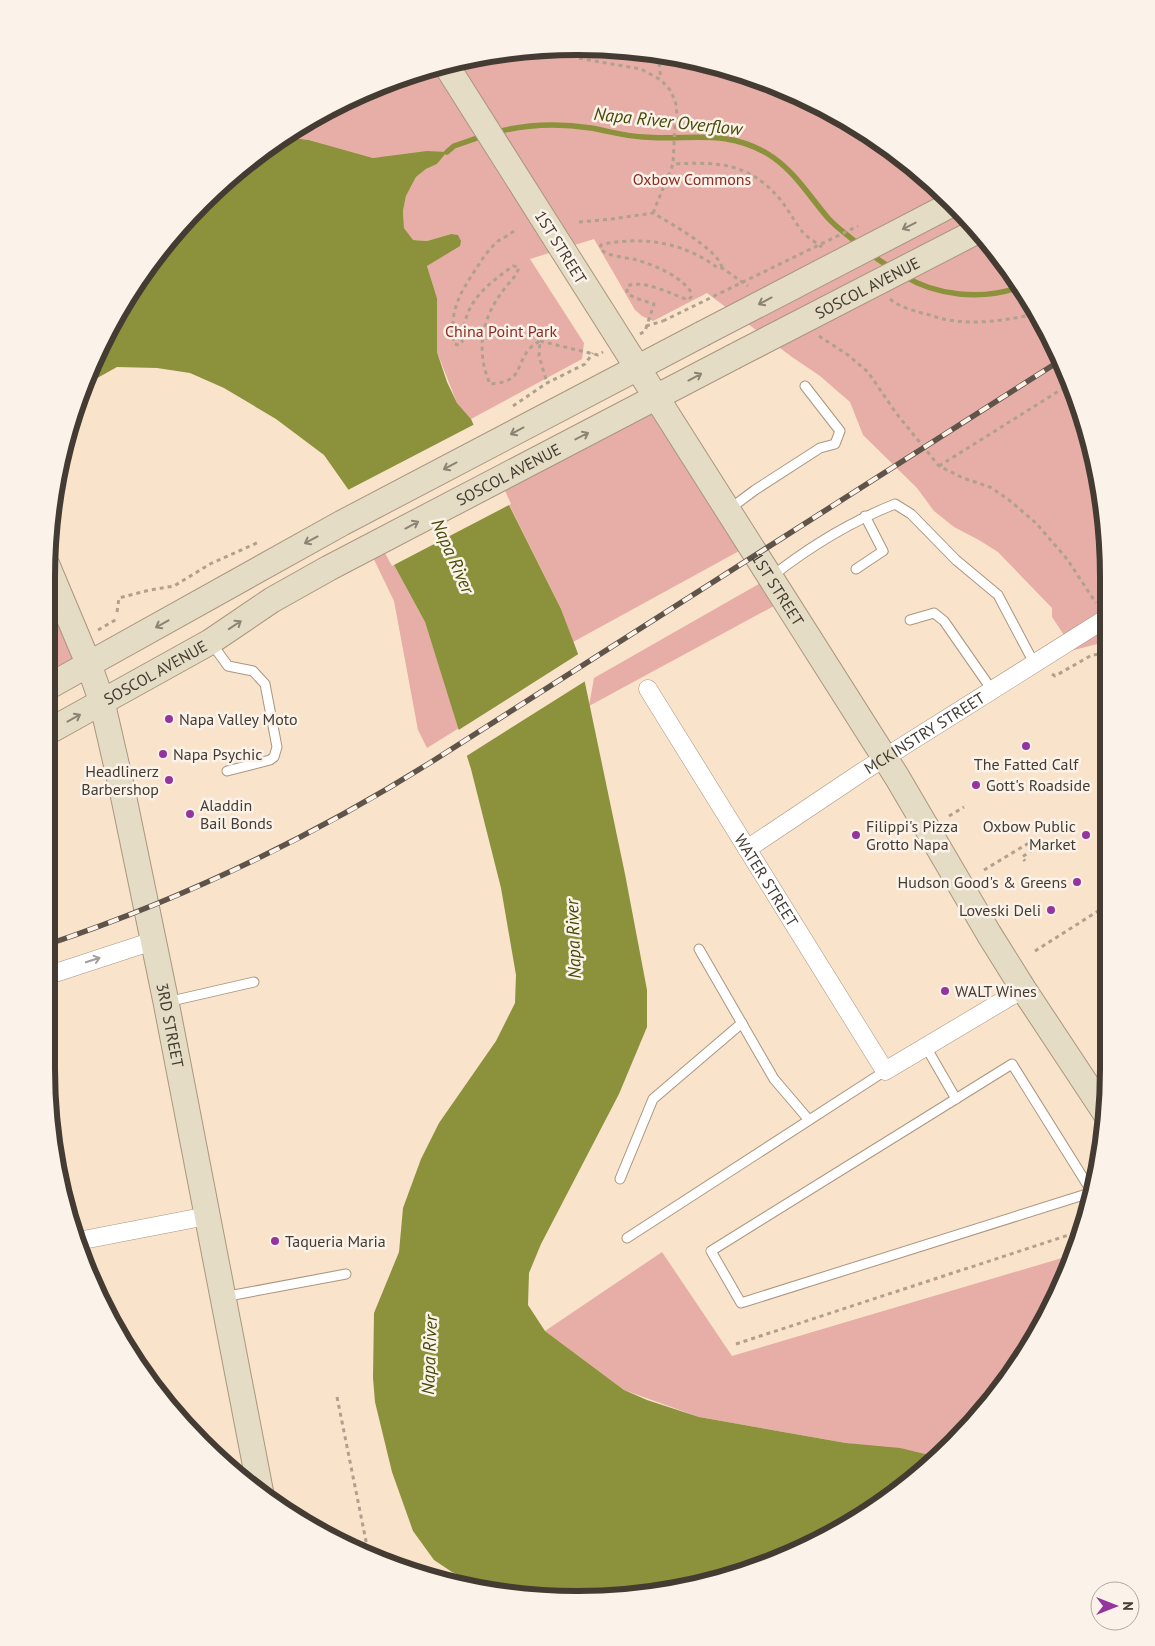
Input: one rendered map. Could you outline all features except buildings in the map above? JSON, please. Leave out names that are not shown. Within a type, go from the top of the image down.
[{"type":"main road","name":"1ST STREET","points":[[450,71],[885,758],[1024,990],[1099,1103]]},
{"type":"main road","name":"SOSCOL AVENUE","points":[[55,683],[354,517],[946,207]]},
{"type":"main road","name":"SOSCOL AVENUE","points":[[55,728],[210,642],[272,600],[368,547],[971,234]]},
{"type":"main road","name":"3RD STREET","points":[[55,583],[89,665],[102,702],[122,789],[166,1002],[207,1216],[251,1476]]},
{"type":"street","name":"MCKINSTRY STREET","points":[[747,849],[1034,663],[1100,617]]},
{"type":"street","name":"WATER STREET","points":[[648,689],[885,1071]]},
{"type":"street","points":[[55,973],[153,941]]},
{"type":"street","points":[[885,1071],[1024,990]]},
{"type":"street","points":[[84,1240],[207,1216]]},
{"type":"lane","points":[[728,510],[820,448],[835,444],[840,431],[805,386]]},
{"type":"lane","points":[[771,577],[800,554],[864,516],[895,504],[911,514],[956,560],[998,595],[1034,663]]},
{"type":"lane","points":[[856,569],[883,552],[864,516]]},
{"type":"lane","points":[[910,620],[934,613],[944,621],[992,690]]},
{"type":"lane","points":[[210,642],[228,666],[253,671],[265,684],[277,748],[274,757],[270,760],[227,771]]},
{"type":"lane","points":[[699,949],[774,1079],[809,1120]]},
{"type":"lane","points":[[166,1002],[254,982]]},
{"type":"lane","points":[[620,1179],[653,1099],[742,1023]]},
{"type":"lane","points":[[926,1047],[956,1099]]},
{"type":"lane","points":[[1084,1194],[741,1303],[711,1251],[1012,1064],[1087,1184]]},
{"type":"lane","points":[[628,1238],[885,1071]]},
{"type":"lane","points":[[222,1297],[346,1274]]},
{"type":"path","points":[[576,55],[577,58],[641,69],[661,80],[671,91],[676,104],[677,116],[673,164],[653,213]]},
{"type":"path","points":[[659,61],[661,80]]},
{"type":"path","points":[[673,164],[712,163],[734,167],[761,181],[778,196],[802,231]]},
{"type":"path","points":[[579,222],[653,213],[710,250],[721,262],[722,268],[718,268],[705,258],[674,245],[642,242],[601,245],[600,248],[604,253],[635,260],[664,270],[691,292],[692,297],[688,300],[658,288],[635,284],[627,286],[627,293],[635,298],[654,304],[645,331]]},
{"type":"path","points":[[646,326],[663,321],[864,223]]},
{"type":"path","points":[[514,231],[498,241],[484,255],[460,293],[454,314],[452,332],[454,344],[459,345],[462,342],[463,326],[478,294],[513,266],[520,267],[517,275],[502,291],[488,314],[483,335],[481,358],[484,372],[490,384],[510,379],[516,374],[521,361],[529,349],[540,341],[598,354]]},
{"type":"path","points":[[896,304],[949,320],[980,322],[1029,315]]},
{"type":"path","points":[[540,341],[538,356],[547,383]]},
{"type":"path","points":[[828,343],[848,354],[868,372],[896,413],[939,466],[963,478],[990,487],[1009,500],[1036,524],[1067,559],[1100,610]]},
{"type":"path","points":[[508,409],[547,383],[585,364],[593,353]]},
{"type":"path","points":[[939,466],[1064,388]]},
{"type":"path","points":[[116,612],[119,598],[174,586],[210,564],[266,539]]},
{"type":"path","points":[[1052,674],[1055,676],[1092,655],[1100,654]]},
{"type":"path","points":[[949,816],[964,807]]},
{"type":"path","points":[[984,870],[1027,844],[1031,851],[1022,856],[1025,861]]},
{"type":"path","points":[[1035,951],[1100,910]]},
{"type":"path","points":[[736,1344],[1073,1234]]},
{"type":"path","points":[[337,1397],[367,1546]]},
{"type":"green space","name":"Oxbow Commons","points":[[578,55],[646,59],[713,73],[777,95],[809,109],[868,143],[922,185],[970,233],[1012,287],[1046,346],[1072,410],[1082,442],[1096,509],[1099,543],[1100,643],[1074,650],[1052,617],[1052,608],[998,552],[954,527],[934,511],[917,488],[863,435],[850,402],[820,376],[707,293],[653,321],[642,316],[635,310],[594,239],[530,259],[584,343],[582,359],[471,419],[457,403],[437,352],[437,298],[427,266],[440,257],[451,234],[427,241],[412,240],[404,228],[403,211],[406,196],[416,177],[426,169],[437,164],[447,152],[373,158],[309,140],[295,138],[346,109],[410,83],[442,73],[509,59]]},
{"type":"green space","points":[[656,398],[750,545],[573,642],[561,609],[497,480]]},
{"type":"green space","points":[[381,541],[425,622],[459,728],[427,748],[418,730],[394,601],[368,547]]},
{"type":"green space","points":[[771,577],[785,600],[589,706],[594,678]]},
{"type":"green space","points":[[55,595],[89,665],[55,683]]},
{"type":"green space","points":[[662,1252],[732,1356],[1064,1257],[1046,1300],[1012,1359],[970,1413],[929,1455],[846,1443],[699,1417],[624,1390],[545,1331]]},
{"type":"water","name":"Napa River","points":[[295,138],[309,140],[373,158],[427,151],[447,152],[437,164],[426,169],[416,177],[406,196],[403,211],[404,228],[413,240],[427,241],[451,234],[458,235],[461,241],[460,246],[427,266],[437,298],[437,352],[447,382],[457,403],[471,419],[509,505],[561,609],[580,659],[647,990],[647,1027],[619,1094],[541,1244],[529,1273],[528,1305],[545,1331],[624,1390],[647,1400],[699,1417],[846,1443],[900,1448],[929,1455],[896,1483],[868,1503],[809,1537],[745,1563],[679,1581],[646,1587],[612,1590],[543,1590],[509,1587],[468,1579],[452,1572],[434,1560],[413,1531],[392,1472],[375,1402],[373,1378],[374,1313],[399,1252],[403,1208],[421,1159],[439,1123],[496,1041],[515,1003],[516,975],[501,888],[471,769],[425,622],[369,519],[324,455],[276,419],[224,388],[190,373],[157,368],[117,367],[94,380],[125,316],[163,259],[208,208],[259,163],[287,143]]},
{"type":"pier","points":[[475,424],[511,504],[392,566],[367,520],[346,491]]},
{"type":"pier","points":[[580,653],[587,680],[465,757],[457,731]]},
{"type":"waterway","name":"Napa River Overflow","points":[[497,132],[531,126],[567,125],[623,135],[660,138],[707,137],[737,141],[752,146],[777,160],[801,184],[832,222],[859,245]]},
{"type":"waterway","name":"Napa River Overflow","points":[[447,152],[454,146],[483,136]]},
{"type":"waterway","name":"Napa River Overflow","points":[[870,254],[891,268]]},
{"type":"waterway","name":"Napa River Overflow","points":[[904,276],[931,288],[959,294],[989,294],[1013,289]]},
{"type":"railway","points":[[55,942],[148,907],[247,864],[342,815],[389,788],[1054,364]]},
{"type":"place","name":"Napa Valley Moto","points":[[169,719]]},
{"type":"place","name":"The Fatted Calf","points":[[1026,746]]},
{"type":"place","name":"Napa Psychic","points":[[163,754]]},
{"type":"place","name":"Headlinerz Barbershop","points":[[169,780]]},
{"type":"place","name":"Gott's Roadside","points":[[976,785]]},
{"type":"place","name":"Aladdin Bail Bonds","points":[[190,814]]},
{"type":"place","name":"Filippi's Pizza Grotto Napa","points":[[856,835]]},
{"type":"place","name":"Oxbow Public Market","points":[[1086,835]]},
{"type":"place","name":"Hudson Good's & Greens","points":[[1077,882]]},
{"type":"place","name":"Loveski Deli","points":[[1051,910]]},
{"type":"place","name":"WALT Wines","points":[[945,991]]},
{"type":"place","name":"Taqueria Maria","points":[[275,1241]]},
{"type":"park label","name":"China Point Park","points":[[501,331]]}]
